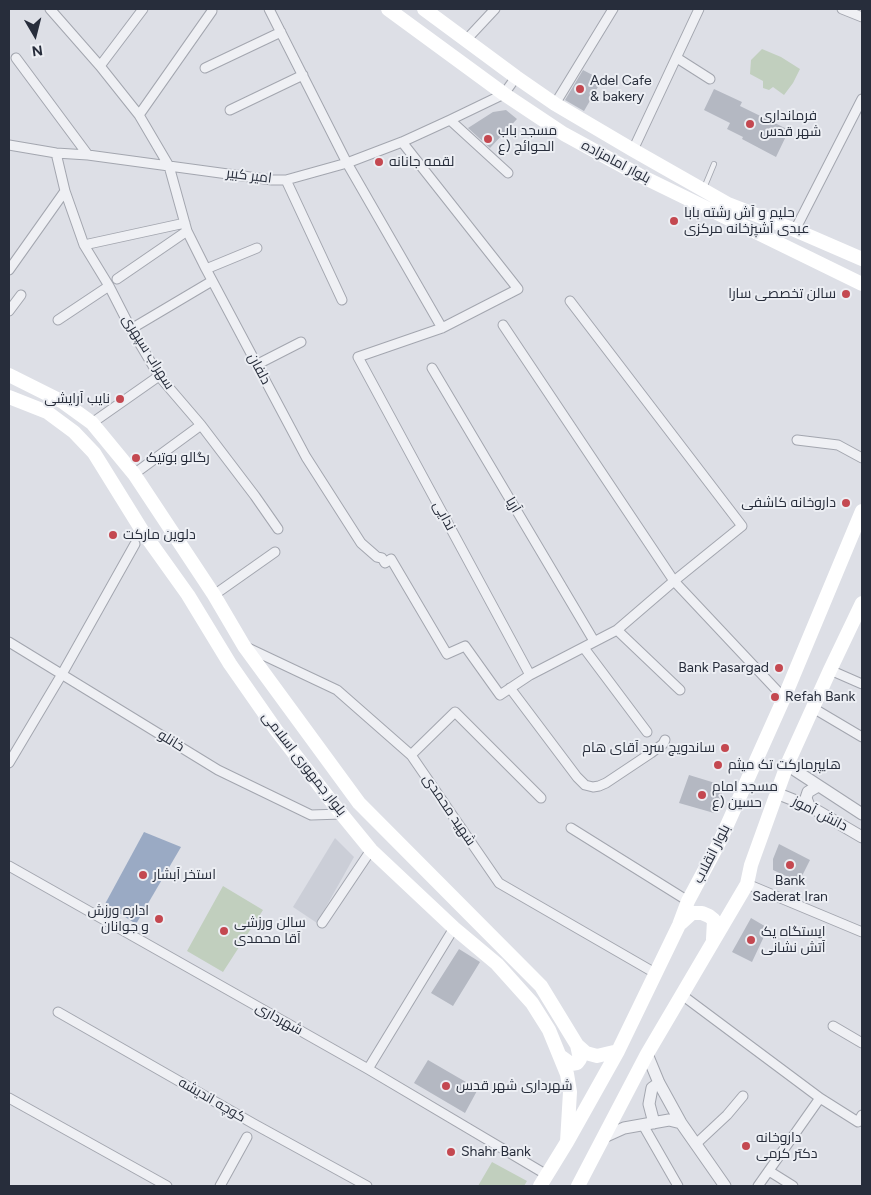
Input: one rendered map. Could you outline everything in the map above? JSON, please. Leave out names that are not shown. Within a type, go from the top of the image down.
[{"type":"main road","name":"بلوار امامزاده","points":[[388,9],[504,94],[564,134],[639,175],[862,284]]},
{"type":"main road","name":"بلوار امامزاده","points":[[424,9],[554,104],[703,190],[728,204],[862,259]]},
{"type":"main road","name":"بلوار جمهوری اسلامی","points":[[9,375],[63,402],[92,423],[134,474],[214,595],[244,646],[359,803],[541,986],[577,1044],[586,1053],[597,1056],[618,1052]]},
{"type":"main road","name":"بلوار جمهوری اسلامی","points":[[9,397],[47,412],[74,432],[94,453],[144,532],[188,595],[230,664],[276,730],[342,814],[371,850],[454,928],[497,964],[532,1003],[549,1030],[567,1074],[570,1092],[567,1142]]},
{"type":"main road","name":"بلوار انقلاب","points":[[544,1181],[618,1052],[679,925],[688,901],[720,842],[784,698],[862,511]]},
{"type":"main road","points":[[850,540],[862,531]]},
{"type":"main road","points":[[188,595],[205,582]]},
{"type":"main road","points":[[578,1186],[647,1054],[748,884],[751,865],[776,793],[830,670],[862,603]]},
{"type":"main road","points":[[679,925],[692,912],[709,916],[714,920],[715,930],[712,942]]},
{"type":"main road","points":[[560,1056],[572,1064],[577,1063],[580,1058],[577,1044]]},
{"type":"street","name":"دلفان","points":[[50,9],[100,66],[139,115],[169,166],[186,227],[212,281],[306,457],[361,543],[377,558],[382,558],[385,563],[391,559],[447,654],[465,646],[500,695],[510,688]]},
{"type":"street","points":[[100,66],[143,9]]},
{"type":"street","points":[[270,9],[347,163],[442,328],[518,289],[402,142]]},
{"type":"street","points":[[466,40],[495,9]]},
{"type":"street","points":[[554,104],[613,9]]},
{"type":"street","points":[[633,150],[699,9]]},
{"type":"street","points":[[842,9],[862,17]]},
{"type":"street","points":[[139,115],[212,11]]},
{"type":"street","points":[[205,68],[281,32]]},
{"type":"street","points":[[16,58],[88,156]]},
{"type":"street","points":[[677,58],[710,79]]},
{"type":"street","points":[[230,110],[303,75]]},
{"type":"street","points":[[504,94],[516,77]]},
{"type":"street","name":"امیر کبیر","points":[[9,145],[56,154],[88,156],[272,180],[286,180],[347,163],[402,142],[504,94]]},
{"type":"street","points":[[795,230],[862,99]]},
{"type":"street","points":[[450,120],[508,173]]},
{"type":"street","name":"سهراب سپهری","points":[[56,154],[65,191],[84,245],[109,286],[131,329],[160,376],[201,425],[278,528]]},
{"type":"street","points":[[286,180],[342,300]]},
{"type":"street","points":[[9,270],[65,191]]},
{"type":"street","points":[[84,245],[186,227]]},
{"type":"street","points":[[117,279],[186,227]]},
{"type":"street","points":[[206,269],[257,248]]},
{"type":"street","points":[[131,329],[212,281]]},
{"type":"street","points":[[58,320],[109,286]]},
{"type":"street","points":[[9,311],[21,295]]},
{"type":"street","points":[[570,301],[742,526],[617,630],[530,675],[510,688],[585,785],[594,787],[606,783],[663,744],[664,740]]},
{"type":"street","points":[[503,325],[674,581],[784,698]]},
{"type":"street","name":"ندایی","points":[[442,328],[358,357],[530,675]]},
{"type":"street","points":[[256,365],[301,342]]},
{"type":"street","name":"آریا","points":[[432,368],[594,641]]},
{"type":"street","points":[[92,423],[160,376]]},
{"type":"street","points":[[134,474],[201,425]]},
{"type":"street","points":[[797,440],[838,445],[862,458]]},
{"type":"street","points":[[9,763],[62,674],[135,544]]},
{"type":"street","points":[[214,595],[275,552]]},
{"type":"street","points":[[617,630],[680,690]]},
{"type":"street","name":"خانلو","points":[[9,642],[218,770],[311,815],[342,814]]},
{"type":"street","name":"شهید محمدی","points":[[244,646],[337,690],[411,755],[499,883],[655,974]]},
{"type":"street","points":[[584,648],[647,732]]},
{"type":"street","points":[[830,670],[862,684]]},
{"type":"street","points":[[813,708],[862,737]]},
{"type":"street","points":[[411,755],[455,712],[541,798]]},
{"type":"street","name":"دانش آموز","points":[[787,766],[862,814]]},
{"type":"street","points":[[809,806],[806,798],[808,792],[818,786]]},
{"type":"street","name":"دانش آموز","points":[[776,793],[809,806],[862,837]]},
{"type":"street","points":[[571,828],[688,901]]},
{"type":"street","points":[[322,923],[371,850]]},
{"type":"street","name":"شهرداری","points":[[9,866],[368,1069],[544,1181]]},
{"type":"street","points":[[748,884],[862,932]]},
{"type":"street","points":[[368,1069],[454,928]]},
{"type":"street","points":[[682,995],[820,1098],[858,1122],[862,1115]]},
{"type":"street","name":"کوچه اندیشه","points":[[58,1012],[367,1186]]},
{"type":"street","points":[[833,1026],[862,1043]]},
{"type":"street","points":[[647,1054],[659,1083],[681,1123],[726,1186]]},
{"type":"street","points":[[659,1083],[652,1088],[648,1124],[678,1186]]},
{"type":"street","points":[[697,1143],[727,1115],[743,1096]]},
{"type":"street","points":[[9,1098],[167,1186]]},
{"type":"street","points":[[758,1186],[820,1098]]},
{"type":"street","points":[[604,1137],[624,1128],[669,1120],[681,1123]]},
{"type":"street","points":[[220,1186],[247,1137]]},
{"type":"street","points":[[769,1171],[792,1186]]},
{"type":"lane","points":[[703,190],[714,164]]},
{"type":"shaded area","points":[[335,838],[354,857],[317,923],[293,907]]},
{"type":"green space","points":[[762,49],[781,57],[800,69],[784,95],[773,87],[769,90],[763,88],[763,81],[750,74],[751,60]]},
{"type":"green space","name":"سالن ورزشی آقا محمدی","points":[[223,886],[263,910],[223,972],[187,951]]},
{"type":"green space","points":[[492,1162],[527,1181],[524,1186],[478,1186]]},
{"type":"water","name":"استخر آبشار","points":[[144,832],[181,847],[136,924],[105,904]]},
{"type":"building","name":"Adel Cafe & bakery","points":[[583,70],[602,80],[584,111],[565,100]]},
{"type":"building","name":"فرمانداری شهر قدس","points":[[714,89],[742,102],[740,106],[789,130],[776,157],[742,139],[743,137],[727,129],[730,123],[704,110]]},
{"type":"building","name":"مسجد باب الحوائج (ع","points":[[506,110],[517,119],[490,148],[468,128],[493,112]]},
{"type":"building","name":"مسجد امام حسین (ع","points":[[689,775],[725,786],[714,813],[679,803]]},
{"type":"building","name":"Bank Saderat Iran","points":[[779,844],[810,860],[799,882],[773,870],[773,859]]},
{"type":"building","name":"ایستگاه یک آتش نشانی","points":[[751,918],[768,928],[752,962],[732,952]]},
{"type":"building","points":[[459,949],[480,962],[453,1006],[431,993]]},
{"type":"building","name":"شهرداری شهر قدس","points":[[428,1060],[478,1089],[465,1113],[414,1083]]},
{"type":"place","name":"Adel Cafe & bakery","points":[[580,89]]},
{"type":"place","name":"فرمانداری شهر قدس","points":[[750,124]]},
{"type":"place","name":"مسجد باب الحوائج (ع","points":[[488,139]]},
{"type":"place","name":"لقمه جانانه","points":[[379,162]]},
{"type":"place","name":"حلیم و آش رشته بابا عبدی آشپزخانه مرکزی","points":[[674,221]]},
{"type":"place","name":"سالن تخصصی سارا","points":[[846,294]]},
{"type":"place","name":"نایب آرایشی","points":[[120,399]]},
{"type":"place","name":"رگالو بوتیک","points":[[136,458]]},
{"type":"place","name":"داروخانه کاشفی","points":[[846,503]]},
{"type":"place","name":"دلوین مارکت","points":[[113,535]]},
{"type":"place","name":"Bank Pasargad","points":[[779,668]]},
{"type":"place","name":"Refah Bank","points":[[775,697]]},
{"type":"place","name":"ساندویچ سرد آقای هام","points":[[725,748]]},
{"type":"place","name":"هایپرمارکت تک میثم","points":[[718,765]]},
{"type":"place","name":"مسجد امام حسین (ع","points":[[702,795]]},
{"type":"place","name":"Bank Saderat Iran","points":[[790,865]]},
{"type":"place","name":"استخر آبشار","points":[[143,875]]},
{"type":"place","name":"اداره ورزش و جوانان","points":[[159,919]]},
{"type":"place","name":"سالن ورزشی آقا محمدی","points":[[224,931]]},
{"type":"place","name":"ایستگاه یک آتش نشانی","points":[[751,940]]},
{"type":"place","name":"شهرداری شهر قدس","points":[[446,1086]]},
{"type":"place","name":"داروخانه دکتر کرمی","points":[[746,1146]]},
{"type":"place","name":"Shahr Bank","points":[[451,1152]]}]
